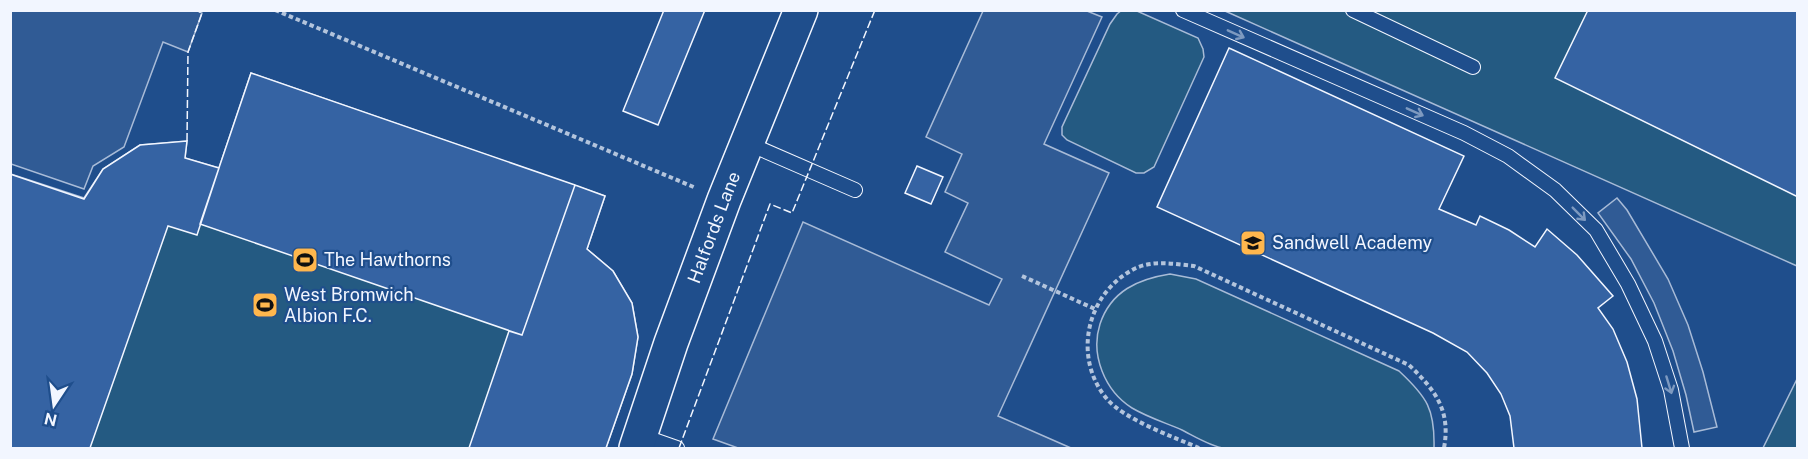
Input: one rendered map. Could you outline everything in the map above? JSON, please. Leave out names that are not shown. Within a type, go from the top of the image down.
[{"type":"street","name":"Halfords Lane","points":[[638,442],[671,343],[724,200],[801,10]]},
{"type":"lane","points":[[1183,10],[1464,133],[1508,156],[1555,190],[1596,230],[1628,284],[1655,341],[1671,390],[1682,448]]},
{"type":"lane","points":[[1353,10],[1473,67]]},
{"type":"lane","points":[[747,142],[855,190]]},
{"type":"lane","points":[[638,442],[677,448]]},
{"type":"path","points":[[274,10],[724,200]]},
{"type":"path","points":[[1200,448],[1128,416],[1108,400],[1092,376],[1087,354],[1089,328],[1096,304],[1114,282],[1137,267],[1163,262],[1194,266],[1408,365],[1428,383],[1440,402],[1446,423],[1444,448]]},
{"type":"path","points":[[1022,276],[1095,309]]},
{"type":"shaded area","points":[[196,10],[202,13],[188,52],[163,42],[124,147],[93,166],[84,189],[11,164],[11,11]]},
{"type":"shaded area","points":[[1122,10],[1137,11],[1198,38],[1203,49],[1204,57],[1154,167],[1144,173],[1136,173],[1067,140],[1062,135],[1062,127],[1110,24]]},
{"type":"shaded area","points":[[983,11],[1087,11],[1102,17],[1044,144],[1109,173],[998,416],[1071,448],[738,448],[713,439],[803,222],[989,305],[1002,279],[945,252],[968,203],[945,192],[962,154],[926,137]]},
{"type":"shaded area","points":[[1225,11],[1797,11],[1797,266]]},
{"type":"shaded area","name":"The Hawthorns","points":[[251,73],[605,196],[587,249],[613,271],[632,303],[638,337],[632,374],[606,448],[11,448],[11,174],[84,198],[103,169],[140,145],[187,141],[185,158],[219,168]]},
{"type":"shaded area","points":[[1617,198],[1627,210],[1668,279],[1688,325],[1717,427],[1694,432],[1673,351],[1654,303],[1631,259],[1598,213]]},
{"type":"shaded area","points":[[1170,274],[1196,279],[1399,371],[1423,397],[1431,413],[1434,448],[1231,449],[1209,443],[1132,408],[1114,392],[1102,371],[1097,348],[1100,324],[1111,303],[1127,288],[1147,279]]},
{"type":"shaded area","points":[[1797,379],[1797,448],[1763,448]]},
{"type":"building","points":[[664,10],[705,10],[658,125],[623,111]]},
{"type":"building","points":[[1588,10],[1798,10],[1798,197],[1555,78]]},
{"type":"building","points":[[1229,48],[1464,156],[1439,209],[1476,225],[1480,216],[1509,230],[1535,247],[1547,229],[1577,255],[1613,296],[1598,308],[1613,329],[1627,362],[1637,399],[1642,448],[1514,448],[1510,416],[1501,394],[1487,373],[1467,352],[1433,333],[1157,207]]},
{"type":"building","points":[[251,73],[575,185],[522,335],[200,224]]},
{"type":"building","points":[[187,141],[185,158],[219,168],[197,235],[168,226],[90,448],[10,448],[10,174],[84,199],[103,169],[140,145]]},
{"type":"building","points":[[917,166],[943,177],[931,204],[905,193]]},
{"type":"building","points":[[575,185],[605,196],[587,249],[613,271],[632,303],[638,337],[632,374],[606,448],[469,448],[509,331],[522,335]]},
{"type":"fence","points":[[187,141],[188,52],[202,13],[196,10]]},
{"type":"fence","points":[[679,448],[770,204],[792,213],[875,10]]},
{"type":"place","name":"Sandwell Academy","points":[[1253,243]]},
{"type":"place","name":"The Hawthorns","points":[[305,260]]},
{"type":"place","name":"West Bromwich Albion F.C.","points":[[265,305]]}]
